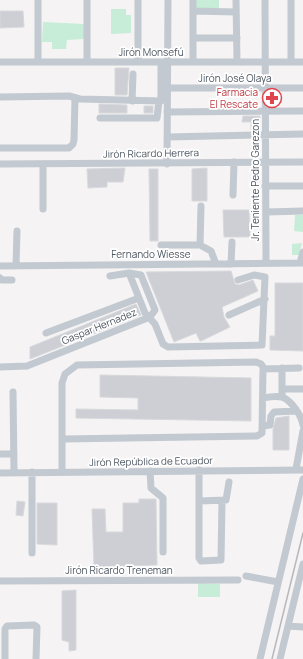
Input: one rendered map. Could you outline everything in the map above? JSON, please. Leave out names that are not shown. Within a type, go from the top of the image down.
[{"type":"street","points":[[38,0],[38,62]]},
{"type":"street","points":[[87,0],[87,62]]},
{"type":"street","points":[[138,0],[138,62]]},
{"type":"street","points":[[100,118],[157,118],[159,101],[161,101],[168,0]]},
{"type":"street","points":[[193,0],[193,62]]},
{"type":"street","points":[[236,0],[238,62]]},
{"type":"street","name":"Jr. Teniente Pedro Garezon","points":[[265,0],[266,263]]},
{"type":"street","points":[[291,0],[291,62]]},
{"type":"street","points":[[193,11],[236,12]]},
{"type":"street","points":[[193,38],[237,38]]},
{"type":"street","name":"Jirón Monsefú","points":[[0,62],[303,62]]},
{"type":"street","points":[[164,62],[168,88],[167,164]]},
{"type":"street","points":[[132,101],[133,74]]},
{"type":"street","name":"Jirón José Olaya","points":[[168,88],[303,88]]},
{"type":"street","points":[[0,97],[69,96],[76,98],[159,101]]},
{"type":"street","points":[[0,148],[70,148],[74,140],[76,98]]},
{"type":"street","points":[[167,112],[303,111]]},
{"type":"street","points":[[167,137],[303,134]]},
{"type":"street","points":[[233,195],[234,162]]},
{"type":"street","name":"Jirón Ricardo Herrera","points":[[0,164],[303,162]]},
{"type":"street","points":[[43,164],[43,209]]},
{"type":"street","points":[[266,186],[303,186]]},
{"type":"street","points":[[200,245],[201,206]]},
{"type":"street","points":[[266,212],[303,211]]},
{"type":"street","points":[[16,266],[17,231]]},
{"type":"street","points":[[231,264],[232,242]]},
{"type":"street","points":[[161,245],[200,245],[211,251],[216,264]]},
{"type":"street","points":[[302,263],[303,252]]},
{"type":"street","name":"Fernando Wiesse","points":[[0,266],[302,263]]},
{"type":"street","points":[[110,276],[129,273],[145,313],[150,317],[163,344],[168,347],[262,345],[265,299],[264,277],[254,275],[238,280]]},
{"type":"street","name":"Gaspar Hernadez","points":[[0,367],[27,366],[150,317],[155,310],[141,275],[129,273]]},
{"type":"street","points":[[0,278],[2,280],[12,280]]},
{"type":"street","points":[[46,333],[139,298]]},
{"type":"street","points":[[229,315],[265,299]]},
{"type":"street","points":[[62,472],[62,383],[65,374],[77,366],[256,362],[261,364],[263,369],[262,433],[257,436],[63,439]]},
{"type":"street","points":[[282,368],[282,393],[296,410],[303,425]]},
{"type":"street","points":[[263,369],[299,368]]},
{"type":"street","points":[[263,398],[303,389]]},
{"type":"street","points":[[13,392],[14,472]]},
{"type":"street","points":[[262,426],[270,425],[271,416],[274,412],[296,410]]},
{"type":"street","points":[[299,470],[303,431]]},
{"type":"street","points":[[0,454],[14,454]]},
{"type":"street","points":[[199,470],[199,558],[201,561],[222,560],[222,501]]},
{"type":"street","name":"Jirón República de Ecuador","points":[[0,473],[299,470]]},
{"type":"street","points":[[150,471],[152,488],[163,498],[163,552]]},
{"type":"street","points":[[32,472],[32,553]]},
{"type":"street","points":[[260,659],[303,479]]},
{"type":"street","points":[[199,501],[222,501],[228,499],[229,482]]},
{"type":"street","points":[[280,659],[303,565]]},
{"type":"street","points":[[246,576],[278,582]]},
{"type":"street","name":"Jirón Ricardo Treneman","points":[[0,581],[238,580]]},
{"type":"street","points":[[5,659],[5,629],[7,626],[11,625],[34,625],[37,627],[36,659]]},
{"type":"street","points":[[288,626],[303,627]]},
{"type":"green space","points":[[196,0],[219,0],[219,9],[196,9]]},
{"type":"green space","points":[[111,9],[126,9],[126,15],[131,15],[131,33],[111,34]]},
{"type":"green space","points":[[43,22],[84,24],[84,39],[67,40],[66,49],[52,49],[52,42],[42,42]]},
{"type":"green space","points":[[295,215],[303,215],[303,232],[294,231]]},
{"type":"green space","points":[[302,243],[299,255],[292,255],[292,244]]},
{"type":"green space","points":[[198,583],[220,584],[220,597],[198,597]]},
{"type":"building","points":[[0,11],[23,11],[24,27],[0,28]]},
{"type":"building","points":[[115,68],[129,68],[127,95],[115,95]]},
{"type":"building","points":[[99,104],[127,105],[127,113],[99,113]]},
{"type":"building","points":[[144,106],[153,106],[153,113],[144,113]]},
{"type":"building","points":[[243,116],[260,116],[260,130],[251,130],[251,122],[242,122]]},
{"type":"building","points":[[125,168],[123,182],[107,182],[107,187],[88,188],[87,169]]},
{"type":"building","points":[[207,168],[207,201],[192,201],[192,169]]},
{"type":"building","points":[[149,169],[158,169],[158,241],[150,241]]},
{"type":"building","points":[[223,210],[249,210],[250,237],[224,237]]},
{"type":"building","points":[[231,271],[235,284],[239,285],[253,280],[258,291],[222,307],[224,317],[230,327],[201,341],[196,333],[174,342],[146,272]]},
{"type":"building","points":[[275,283],[303,283],[303,351],[270,350],[270,336],[275,336]]},
{"type":"building","points":[[136,304],[141,315],[30,359],[30,347]]},
{"type":"building","points":[[100,375],[251,378],[251,421],[76,418],[76,409],[138,410],[138,398],[100,397]]},
{"type":"building","points":[[289,416],[289,450],[273,450],[273,429],[276,418]]},
{"type":"building","points":[[139,499],[156,499],[157,565],[94,567],[92,509],[105,509],[106,532],[123,532],[123,503],[139,503]]},
{"type":"building","points":[[17,501],[25,502],[23,516],[16,515]]},
{"type":"building","points":[[37,503],[57,503],[57,545],[37,544]]},
{"type":"building","points":[[76,590],[76,650],[69,651],[69,642],[62,640],[62,591]]},
{"type":"railway","points":[[272,659],[303,533]]},
{"type":"place","name":"Farmacia El Rescate","points":[[272,98]]}]
